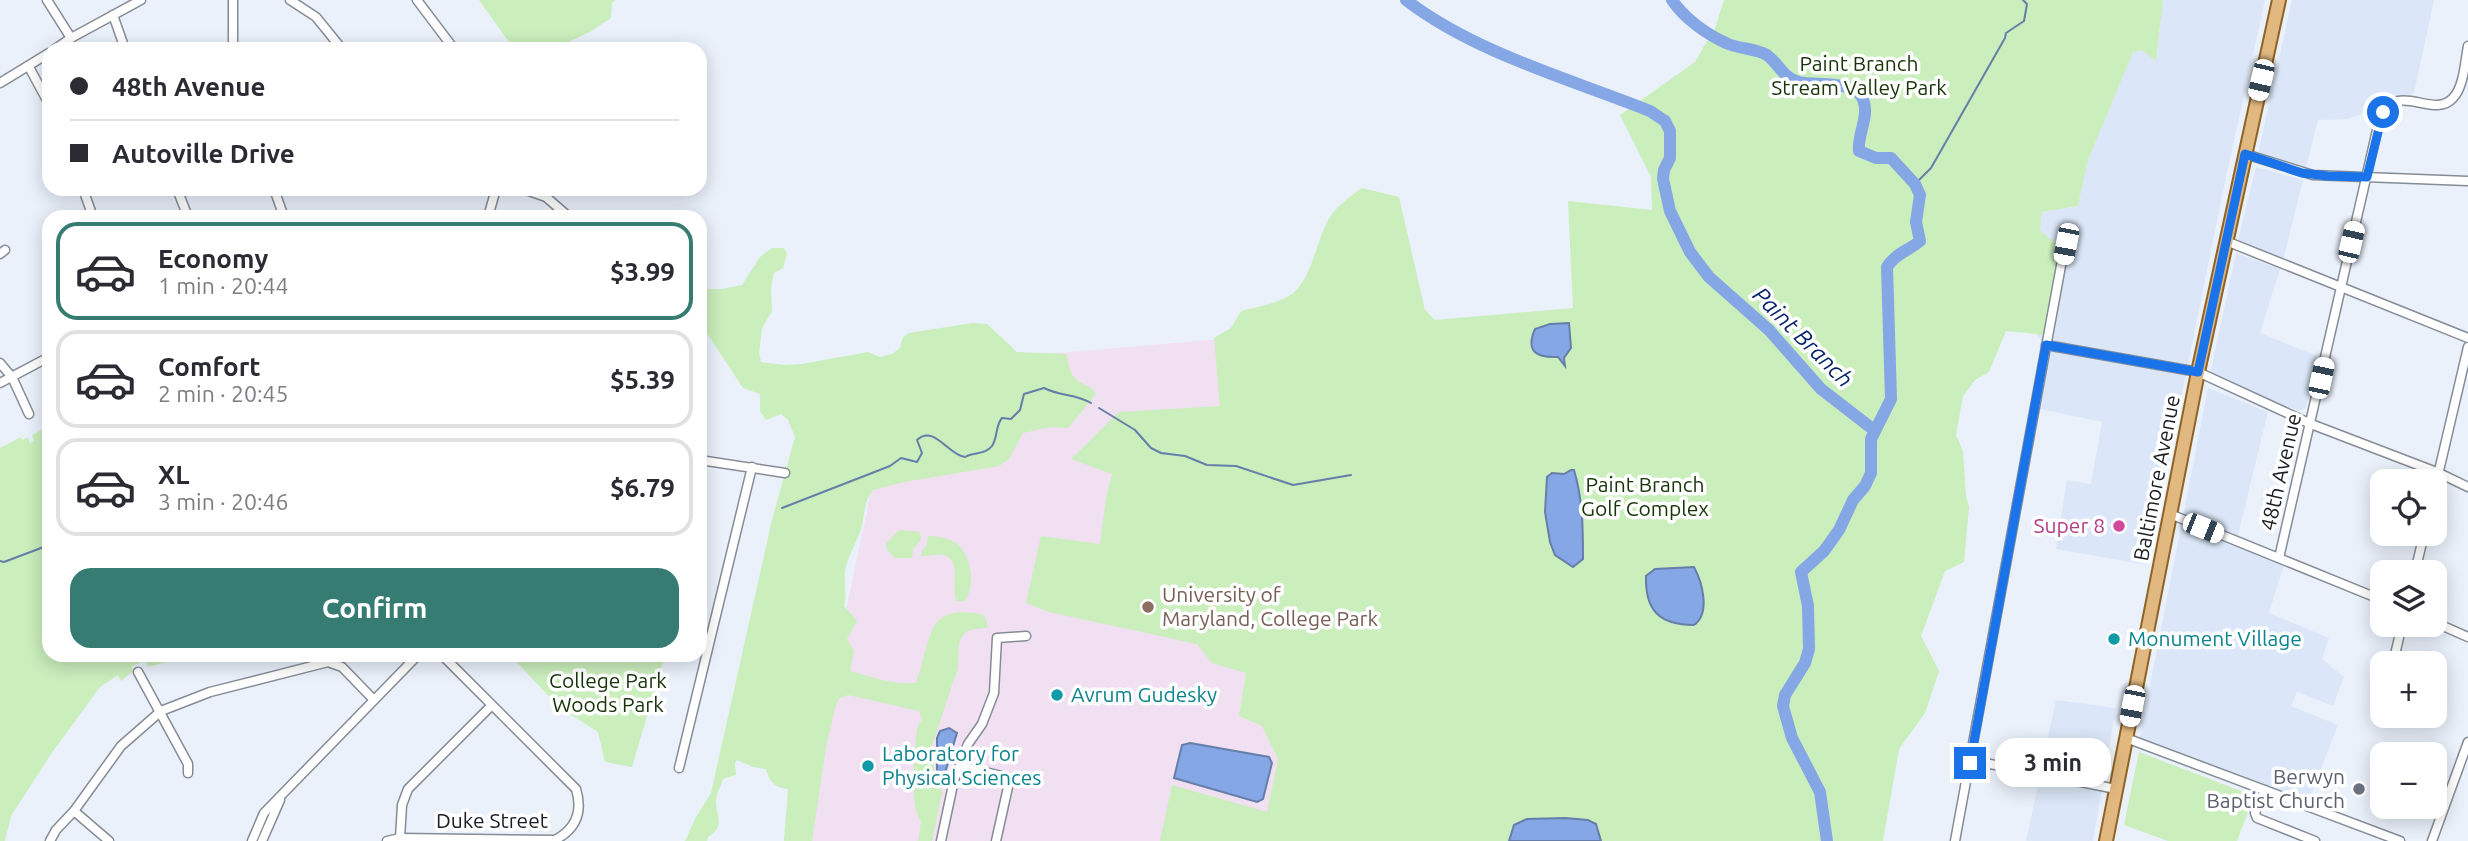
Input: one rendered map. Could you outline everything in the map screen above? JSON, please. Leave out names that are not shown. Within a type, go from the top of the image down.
[{"type":"main road","name":"Baltimore Avenue","points":[[2108,838],[2198,372],[2278,0]]},
{"type":"street","points":[[47,0],[71,38]]},
{"type":"street","points":[[65,42],[141,0]]},
{"type":"street","points":[[233,0],[233,42]]},
{"type":"street","points":[[290,0],[316,17],[336,42]]},
{"type":"street","points":[[417,0],[449,42]]},
{"type":"street","points":[[113,15],[123,42]]},
{"type":"street","name":"48th Avenue","points":[[2279,558],[2380,117],[2386,108],[2402,101],[2439,105],[2455,97],[2468,46]]},
{"type":"street","points":[[0,83],[42,58]]},
{"type":"street","points":[[29,67],[42,91]]},
{"type":"street","points":[[2245,154],[2302,173],[2468,181]]},
{"type":"street","points":[[543,196],[561,210]]},
{"type":"street","points":[[2226,242],[2468,338]]},
{"type":"street","points":[[1955,841],[2066,244]]},
{"type":"street","points":[[2046,345],[2198,372],[2311,424],[2429,469]]},
{"type":"street","points":[[2440,469],[2468,347]]},
{"type":"street","points":[[0,383],[42,361]]},
{"type":"street","points":[[0,363],[12,377],[29,414]]},
{"type":"street","points":[[707,461],[785,473]]},
{"type":"street","points":[[707,653],[752,467]]},
{"type":"street","points":[[2447,477],[2468,487]]},
{"type":"street","points":[[2170,514],[2370,595]]},
{"type":"street","points":[[2447,628],[2468,637]]},
{"type":"street","points":[[940,841],[960,766],[968,744],[982,724],[996,683],[997,639],[1026,636]]},
{"type":"street","points":[[50,841],[121,747],[161,711],[209,692],[328,662],[342,667],[373,699]]},
{"type":"street","points":[[252,841],[264,813],[411,662]]},
{"type":"street","name":"Duke Street","points":[[387,841],[400,838],[555,840],[571,830],[578,816],[580,807],[576,789],[450,662]]},
{"type":"street","points":[[679,768],[705,662]]},
{"type":"street","points":[[138,672],[188,764],[188,773]]},
{"type":"street","points":[[400,838],[401,805],[408,789],[491,706]]},
{"type":"street","points":[[2126,738],[2400,841]]},
{"type":"street","points":[[2432,841],[2468,742]]},
{"type":"street","points":[[1970,760],[2116,789]]},
{"type":"street","points":[[960,766],[1010,778],[996,841]]},
{"type":"street","points":[[2265,790],[2255,813],[2257,818],[2315,841]]},
{"type":"street","points":[[262,841],[281,797]]},
{"type":"street","points":[[74,811],[109,841]]},
{"type":"street","points":[[2372,841],[2376,832]]},
{"type":"shaded area","points":[[2163,0],[2265,0],[2147,565],[2056,549],[2067,480],[2091,484],[2102,422],[2040,409],[2051,352],[2035,332],[2044,335],[2040,229],[2042,212],[2078,206],[2088,160],[2133,51],[2142,50],[2156,60]]},
{"type":"shaded area","points":[[2292,0],[2434,0],[2414,93],[2348,119],[2318,120],[2305,171],[2258,154]]},
{"type":"shaded area","points":[[2256,167],[2303,180],[2283,261],[2238,240]]},
{"type":"shaded area","points":[[2236,253],[2280,269],[2260,333],[2317,356],[2306,408],[2298,411],[2210,375]]},
{"type":"shaded area","name":"University of Maryland, College Park","points":[[1427,321],[1468,841],[798,841],[897,367]]},
{"type":"shaded area","points":[[2208,388],[2268,412],[2238,535],[2287,555],[2269,613],[2329,638],[2322,659],[2344,677],[2333,706],[2297,692],[2291,706],[2338,725],[2305,811],[2138,747]]},
{"type":"shaded area","points":[[2056,700],[2116,708],[2093,841],[2026,841]]},
{"type":"green space","points":[[479,0],[615,0],[612,3],[611,18],[568,42],[509,42]]},
{"type":"green space","points":[[1724,0],[2163,0],[2156,61],[2142,50],[2133,52],[2088,160],[2078,206],[2042,212],[2040,230],[2059,247],[2045,335],[2006,331],[1989,372],[1975,380],[1963,396],[1956,435],[1963,451],[1969,507],[1964,562],[1945,571],[1921,636],[1939,671],[1925,713],[1899,749],[1883,841],[1160,841],[1172,785],[1267,812],[1278,759],[1262,726],[1239,716],[1246,673],[1212,663],[1197,644],[1049,612],[1026,603],[1041,536],[1100,544],[1112,474],[1071,459],[1119,412],[1220,406],[1214,338],[1231,328],[1241,311],[1280,300],[1299,288],[1330,217],[1342,203],[1362,188],[1399,197],[1425,310],[1435,320],[1573,308],[1568,201],[1652,210],[1651,177],[1620,115],[1695,62],[1707,41],[1711,41]]},
{"type":"green space","points":[[772,248],[784,248],[787,254],[783,268],[774,273],[771,288],[772,311],[762,328],[759,353],[761,362],[802,364],[868,352],[880,357],[892,354],[900,348],[903,337],[909,333],[972,323],[987,324],[1017,352],[1066,354],[1073,376],[1096,394],[1068,428],[1050,427],[1023,433],[1009,459],[999,466],[873,490],[865,507],[862,526],[845,573],[844,606],[857,621],[847,639],[854,651],[850,671],[891,682],[916,683],[928,641],[939,620],[949,614],[964,612],[984,615],[988,627],[970,630],[961,638],[957,674],[932,746],[934,771],[942,793],[932,841],[918,841],[921,822],[915,803],[913,776],[917,728],[922,719],[919,711],[848,695],[840,698],[836,704],[826,747],[812,841],[784,841],[788,789],[774,784],[766,769],[737,760],[736,775],[723,779],[717,796],[717,829],[707,841],[685,841],[711,793],[772,520],[795,437],[788,420],[781,414],[766,420],[760,411],[760,394],[743,388],[707,334],[707,289],[742,285],[760,257]]},
{"type":"green space","points":[[42,430],[42,662],[141,662],[131,667],[133,671],[121,681],[118,675],[100,687],[51,754],[11,816],[5,841],[0,841],[0,448],[21,437],[22,440],[28,437],[30,443],[34,441],[32,435]]},
{"type":"green space","points":[[899,530],[920,532],[921,540],[913,549],[912,558],[895,558],[887,550],[886,544]]},
{"type":"green space","points":[[928,536],[953,541],[961,548],[969,562],[970,588],[964,601],[957,601],[955,596],[953,562],[943,555],[920,556],[926,547]]},
{"type":"green space","points":[[146,662],[167,662],[148,667]]},
{"type":"green space","name":"College Park Woods Park","points":[[517,662],[663,662],[632,767],[605,762],[598,732],[559,707]]},
{"type":"green space","points":[[2139,752],[2254,796],[2237,841],[2168,841],[2124,825]]},
{"type":"water","points":[[1569,323],[1571,348],[1564,358],[1565,366],[1558,357],[1535,352],[1531,343],[1535,329],[1550,324]]},
{"type":"water","points":[[1574,470],[1579,492],[1583,537],[1583,559],[1573,567],[1555,555],[1545,512],[1547,477],[1552,473],[1564,474]]},
{"type":"water","points":[[1694,567],[1700,581],[1704,605],[1699,620],[1694,625],[1663,618],[1656,613],[1648,598],[1646,576],[1655,569]]},
{"type":"water","points":[[949,728],[957,733],[944,776],[940,776],[937,774],[937,738],[940,731]]},
{"type":"water","points":[[1190,743],[1269,757],[1272,763],[1263,799],[1257,802],[1174,778],[1182,745]]},
{"type":"water","points":[[1527,819],[1588,820],[1596,824],[1601,841],[1509,841],[1514,825]]},
{"type":"waterway","name":"Paint Branch","points":[[1406,0],[1433,19],[1492,50],[1650,111],[1665,121],[1670,131],[1670,158],[1663,179],[1670,211],[1690,252],[1709,277],[1769,330],[1821,389],[1874,430]]},
{"type":"waterway","points":[[1672,0],[1703,30],[1731,45],[1767,55],[1794,80],[1844,86],[1859,93],[1865,106],[1859,151],[1876,158],[1891,158],[1915,184],[1920,195],[1916,222],[1920,241],[1898,255],[1887,267],[1891,399],[1871,439],[1871,473],[1865,486],[1853,500],[1839,530],[1824,551],[1801,572],[1808,606],[1809,649],[1805,663],[1785,695],[1783,706],[1792,738],[1820,792],[1827,841]]},
{"type":"waterway","points":[[1915,184],[1931,168],[2006,33],[2024,21],[2027,4],[2023,0]]},
{"type":"waterway","points":[[782,508],[890,466],[901,458],[917,462],[922,453],[917,440],[923,436],[935,438],[965,457],[986,451],[994,443],[1002,418],[1011,419],[1020,410],[1024,394],[1044,388],[1091,403]]},
{"type":"waterway","points":[[1099,408],[1135,430],[1151,448],[1161,453],[1185,456],[1207,465],[1236,466],[1293,485],[1351,475]]},
{"type":"waterway","points":[[0,561],[4,562],[42,548]]},
{"type":"place","name":"Super 8","points":[[2119,526]]},
{"type":"place","name":"University of Maryland, College Park","points":[[1148,607]]},
{"type":"place","name":"Monument Village","points":[[2114,639]]},
{"type":"place","name":"Avrum Gudesky","points":[[1057,695]]},
{"type":"place","name":"Laboratory for Physical Sciences","points":[[868,766]]},
{"type":"place","name":"Berwyn Baptist Church","points":[[2359,789]]},
{"type":"route","points":[[1970,763],[2046,345],[2198,372],[2245,154],[2302,173],[2367,177],[2383,112]]},
{"type":"park label","name":"Paint Branch Stream Valley Park","points":[[1859,76]]},
{"type":"park label","name":"Paint Branch Golf Complex","points":[[1645,497]]}]
